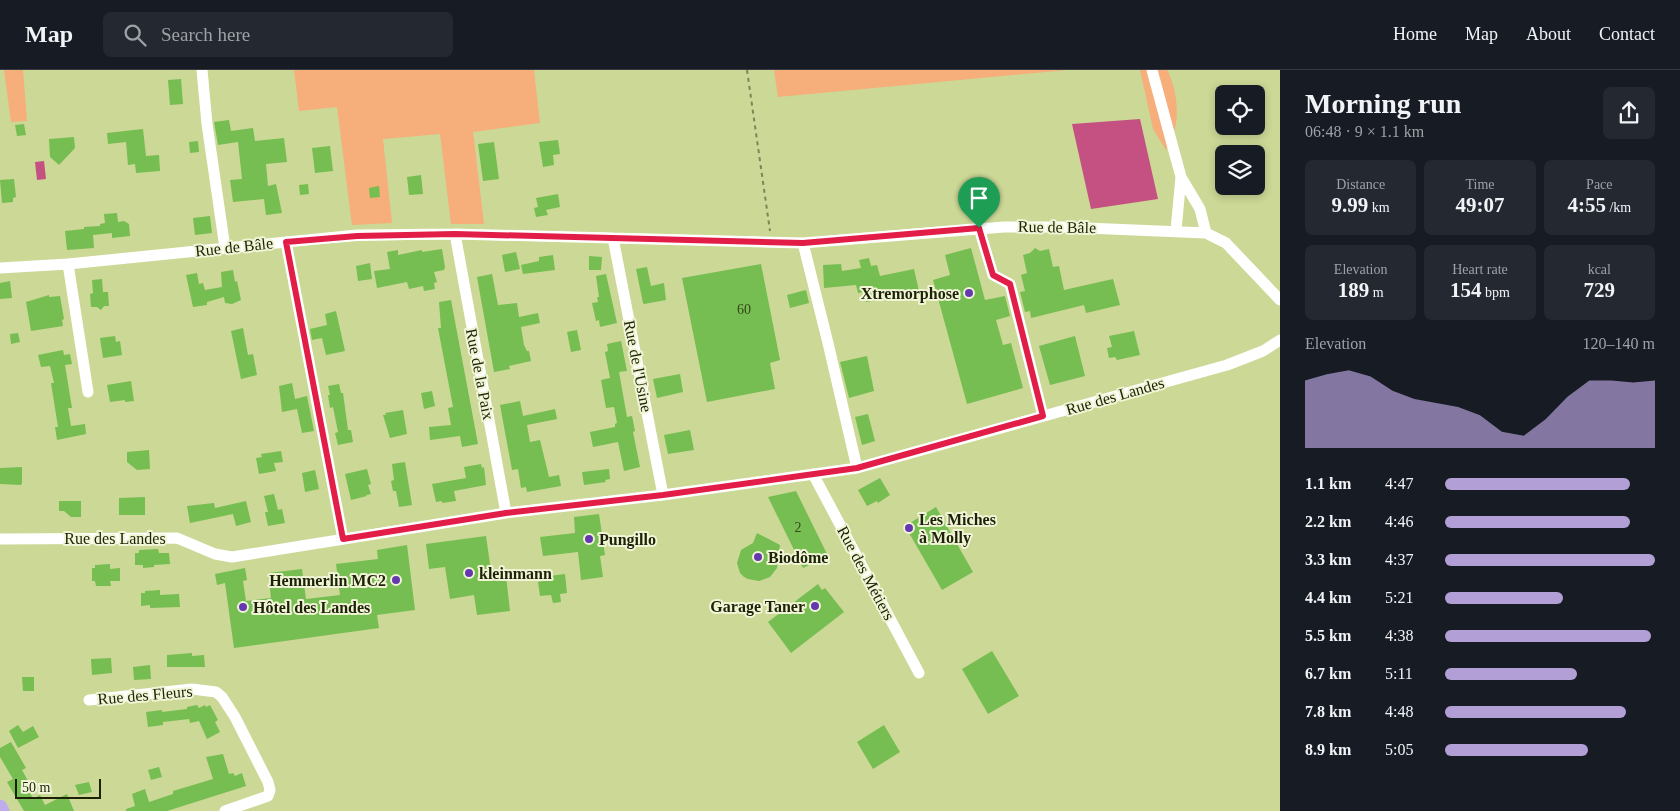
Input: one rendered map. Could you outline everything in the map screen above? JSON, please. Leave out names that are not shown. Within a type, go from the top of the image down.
[{"type":"main road","points":[[0,807],[2,811]]},
{"type":"street","points":[[202,70],[207,124],[225,248]]},
{"type":"street","points":[[1152,70],[1181,177],[1200,209],[1206,233]]},
{"type":"street","points":[[1176,230],[1181,177]]},
{"type":"street","name":"Rue de Bâle","points":[[0,268],[68,264],[357,236],[455,234],[803,243],[979,228],[1062,227],[1176,230],[1206,233],[1226,243],[1280,300]]},
{"type":"street","points":[[979,228],[993,275],[1010,284],[1043,416]]},
{"type":"street","name":"Rue de la Paix","points":[[455,234],[506,513]]},
{"type":"street","name":"Rue de l'Usine","points":[[613,238],[663,495]]},
{"type":"street","points":[[286,242],[343,539]]},
{"type":"street","points":[[803,243],[857,468]]},
{"type":"street","points":[[68,264],[88,392]]},
{"type":"street","name":"Rue des Landes","points":[[0,539],[176,538],[216,554],[232,557],[506,513],[663,495],[857,468],[1227,364],[1263,351],[1280,340]]},
{"type":"street","name":"Rue des Métiers","points":[[814,474],[918,673]]},
{"type":"street","name":"Rue des Fleurs","points":[[88,700],[192,689],[216,692],[222,697],[235,717],[268,782],[270,790],[268,796],[260,800],[225,811]]},
{"type":"path","points":[[747,70],[771,243]]},
{"type":"shaded area","points":[[4,70],[23,70],[27,121],[11,122]]},
{"type":"shaded area","points":[[294,70],[534,70],[540,123],[473,132],[484,224],[451,224],[440,134],[383,139],[392,223],[352,225],[337,107],[299,111]]},
{"type":"shaded area","points":[[774,70],[1067,70],[778,97]]},
{"type":"shaded area","points":[[1140,70],[1167,70],[1173,84],[1177,117],[1174,132],[1166,150],[1153,129]]},
{"type":"shaded area","points":[[1140,119],[1158,199],[1091,209],[1072,124]]},
{"type":"shaded area","points":[[44,161],[46,179],[37,180],[35,162]]},
{"type":"building","points":[[181,79],[183,104],[170,105],[168,80]]},
{"type":"building","points":[[229,120],[231,131],[253,128],[255,141],[284,138],[287,162],[266,164],[268,186],[276,184],[282,213],[266,215],[264,199],[233,202],[230,180],[242,179],[238,142],[218,145],[214,122]]},
{"type":"building","points":[[24,124],[26,135],[17,136],[15,125]]},
{"type":"building","points":[[143,129],[146,156],[159,155],[160,171],[136,173],[135,164],[128,165],[126,142],[108,144],[107,133]]},
{"type":"building","points":[[74,137],[75,148],[59,165],[50,157],[49,139]]},
{"type":"building","points":[[558,140],[560,154],[553,155],[554,165],[543,167],[539,142]]},
{"type":"building","points":[[198,141],[199,152],[190,153],[189,142]]},
{"type":"building","points":[[494,142],[499,179],[483,181],[478,144]]},
{"type":"building","points":[[330,146],[333,171],[315,173],[312,148]]},
{"type":"building","points":[[421,175],[423,194],[409,195],[407,177]]},
{"type":"building","points":[[14,179],[16,197],[13,198],[13,202],[2,203],[0,180]]},
{"type":"building","points":[[308,184],[309,194],[300,195],[299,185]]},
{"type":"building","points":[[379,186],[380,197],[370,198],[369,188]]},
{"type":"building","points":[[558,194],[560,207],[546,210],[548,215],[536,217],[534,208],[538,207],[536,198]]},
{"type":"building","points":[[117,213],[118,222],[124,221],[129,224],[130,236],[112,238],[112,233],[93,235],[94,248],[67,250],[65,231],[100,226],[100,224],[105,223],[104,214]]},
{"type":"building","points":[[210,216],[212,233],[195,235],[193,218]]},
{"type":"building","points":[[971,248],[985,300],[1005,296],[1010,316],[996,320],[1003,345],[1011,343],[1023,388],[967,404],[933,280],[950,275],[945,255]]},
{"type":"building","points":[[1035,248],[1040,251],[1049,249],[1053,267],[1059,266],[1064,290],[1113,279],[1120,305],[1086,313],[1084,305],[1031,318],[1030,311],[1025,312],[1020,292],[1025,291],[1021,275],[1027,273],[1023,255],[1030,253]]},
{"type":"building","points":[[442,249],[445,267],[444,270],[434,272],[437,282],[434,283],[435,289],[424,291],[423,286],[409,289],[407,282],[377,288],[374,271],[390,269],[387,252],[398,250],[398,255],[422,250],[422,252]]},
{"type":"building","points":[[516,252],[520,269],[505,272],[502,255]]},
{"type":"building","points":[[553,255],[555,270],[523,274],[521,265],[539,261],[539,257]]},
{"type":"building","points":[[589,256],[602,257],[601,270],[589,270]]},
{"type":"building","points":[[869,258],[871,266],[877,265],[880,276],[914,269],[919,291],[904,295],[904,292],[883,295],[884,299],[866,302],[864,292],[858,293],[856,285],[824,288],[823,265],[841,264],[842,271],[861,268],[859,260]]},
{"type":"building","points":[[370,263],[372,279],[358,281],[356,266]]},
{"type":"building","points":[[761,264],[780,360],[770,363],[775,389],[707,402],[682,278]]},
{"type":"building","points":[[647,267],[651,286],[664,283],[666,300],[643,303],[636,269]]},
{"type":"building","points":[[233,270],[241,300],[232,304],[225,303],[224,297],[207,302],[207,305],[193,307],[186,275],[197,273],[199,284],[203,283],[205,290],[222,287],[221,272]]},
{"type":"building","points":[[492,274],[498,305],[517,303],[519,317],[538,313],[540,323],[521,327],[524,345],[527,351],[529,351],[531,361],[509,366],[510,369],[494,372],[477,277]]},
{"type":"building","points":[[606,274],[617,323],[600,327],[599,320],[596,321],[592,303],[598,302],[597,297],[599,297],[596,276]]},
{"type":"building","points":[[102,279],[103,292],[108,292],[109,306],[104,306],[101,310],[97,307],[91,307],[90,294],[93,293],[92,280]]},
{"type":"building","points":[[10,281],[12,298],[0,299],[0,283]]},
{"type":"building","points":[[806,290],[809,303],[790,308],[787,295]]},
{"type":"building","points":[[49,295],[49,297],[60,296],[64,319],[62,320],[63,326],[31,331],[26,302]]},
{"type":"building","points":[[451,300],[478,444],[462,447],[460,436],[430,440],[429,427],[451,425],[448,408],[453,407],[438,328],[441,328],[439,302]]},
{"type":"building","points":[[336,311],[345,351],[326,355],[322,338],[312,340],[310,329],[327,325],[325,314]]},
{"type":"building","points":[[243,328],[248,355],[253,354],[257,375],[241,379],[231,331]]},
{"type":"building","points":[[577,330],[581,350],[571,352],[567,332]]},
{"type":"building","points":[[1134,331],[1140,355],[1117,360],[1115,357],[1109,358],[1107,348],[1112,347],[1109,336]]},
{"type":"building","points":[[18,333],[20,342],[11,344],[10,334]]},
{"type":"building","points":[[115,336],[116,342],[120,341],[122,355],[103,358],[100,338]]},
{"type":"building","points":[[1075,336],[1085,376],[1050,385],[1039,346]]},
{"type":"building","points":[[621,341],[627,371],[619,372],[627,417],[632,416],[640,467],[624,471],[618,442],[593,447],[590,432],[615,427],[617,423],[614,407],[606,408],[601,380],[610,378],[605,352],[608,351],[607,344]]},
{"type":"building","points":[[63,350],[64,355],[70,354],[72,364],[65,365],[72,408],[68,408],[71,426],[85,424],[86,434],[57,440],[55,427],[58,427],[51,383],[54,383],[50,366],[41,367],[38,355]]},
{"type":"building","points":[[867,356],[874,391],[849,398],[840,362]]},
{"type":"building","points":[[680,374],[683,392],[657,398],[653,379]]},
{"type":"building","points":[[131,381],[134,401],[110,402],[107,385]]},
{"type":"building","points":[[292,383],[295,399],[307,396],[314,431],[302,433],[297,409],[282,412],[279,386]]},
{"type":"building","points":[[339,384],[341,393],[343,393],[348,430],[351,430],[353,442],[338,445],[335,433],[338,432],[333,407],[330,408],[328,386]]},
{"type":"building","points":[[432,391],[435,406],[424,409],[421,393]]},
{"type":"building","points":[[520,401],[523,416],[555,409],[557,419],[527,425],[530,442],[540,440],[549,477],[559,475],[561,486],[527,492],[526,487],[521,488],[518,469],[512,470],[500,405]]},
{"type":"building","points":[[403,410],[407,434],[390,438],[383,415]]},
{"type":"building","points":[[868,414],[875,441],[862,445],[855,417]]},
{"type":"building","points":[[690,430],[694,450],[668,454],[664,435]]},
{"type":"building","points":[[149,450],[150,469],[137,470],[127,462],[127,452]]},
{"type":"building","points":[[281,451],[283,462],[274,463],[276,471],[259,474],[256,458],[262,457],[261,454]]},
{"type":"building","points":[[405,462],[412,505],[399,507],[396,491],[393,491],[391,481],[394,480],[392,464]]},
{"type":"building","points":[[481,464],[482,468],[484,467],[486,485],[454,491],[456,501],[436,502],[432,484],[466,478],[464,467]]},
{"type":"building","points":[[22,467],[21,485],[0,484],[0,468]]},
{"type":"building","points":[[367,469],[371,484],[368,485],[371,494],[351,500],[345,474]]},
{"type":"building","points":[[609,469],[610,479],[605,480],[606,482],[584,485],[582,472]]},
{"type":"building","points":[[315,470],[319,489],[305,492],[302,473]]},
{"type":"building","points":[[880,478],[890,495],[878,503],[877,501],[867,506],[858,490]]},
{"type":"building","points":[[796,491],[828,556],[803,568],[768,497]]},
{"type":"building","points":[[274,494],[278,510],[282,509],[285,523],[268,526],[265,512],[268,512],[264,496]]},
{"type":"building","points":[[145,497],[145,515],[119,515],[119,498]]},
{"type":"building","points":[[59,501],[81,501],[81,517],[71,517],[64,511],[59,511]]},
{"type":"building","points":[[246,501],[251,522],[236,526],[233,514],[190,523],[187,506],[214,503],[215,508]]},
{"type":"building","points":[[936,507],[973,572],[942,590],[905,526]]},
{"type":"building","name":"Pungillo","points":[[599,514],[605,555],[600,556],[603,577],[581,580],[578,552],[543,556],[540,537],[575,533],[574,517]]},
{"type":"building","name":"Biodôme","points":[[757,533],[780,545],[777,568],[770,577],[759,581],[744,577],[740,573],[737,563],[741,550],[753,543]]},
{"type":"building","name":"kleinmann","points":[[486,536],[492,578],[506,576],[510,611],[477,615],[474,595],[450,599],[445,567],[429,569],[426,544]]},
{"type":"building","points":[[407,545],[415,610],[377,615],[379,628],[234,648],[225,583],[217,585],[215,574],[245,568],[247,580],[243,581],[246,601],[271,598],[268,573],[302,569],[306,599],[340,595],[336,564],[378,559],[377,550]]},
{"type":"building","points":[[158,549],[159,553],[169,553],[170,564],[143,568],[143,565],[135,565],[135,553],[139,553],[139,550]]},
{"type":"building","points":[[110,564],[110,569],[120,568],[120,581],[110,581],[111,586],[96,586],[95,581],[92,581],[92,568],[95,568],[95,565]]},
{"type":"building","points":[[565,574],[567,593],[560,594],[561,602],[553,603],[551,595],[540,596],[538,582],[543,581],[542,577]]},
{"type":"building","points":[[818,584],[822,590],[825,588],[844,612],[791,653],[768,622]]},
{"type":"building","points":[[160,590],[160,595],[179,594],[180,607],[150,608],[150,605],[141,606],[141,593]]},
{"type":"building","points":[[992,651],[1019,696],[988,714],[962,669]]},
{"type":"building","points":[[192,653],[192,656],[204,655],[205,667],[167,667],[167,655]]},
{"type":"building","points":[[111,658],[112,673],[92,675],[91,659]]},
{"type":"building","points":[[150,665],[151,679],[134,680],[133,667]]},
{"type":"building","points":[[22,677],[34,677],[34,691],[23,691]]},
{"type":"building","points":[[197,705],[199,708],[210,705],[218,720],[215,722],[220,732],[207,739],[199,721],[190,723],[189,719],[163,722],[163,725],[148,727],[146,712],[187,709],[187,707]]},
{"type":"building","points":[[18,725],[23,732],[33,726],[39,737],[18,748],[9,731]]},
{"type":"building","points":[[884,725],[900,752],[873,769],[857,742]]},
{"type":"building","points":[[11,742],[26,768],[22,770],[28,781],[26,783],[33,799],[40,795],[45,805],[67,794],[74,811],[24,811],[7,782],[13,779],[0,757],[0,748]]},
{"type":"building","points":[[223,754],[229,774],[233,773],[235,776],[242,773],[246,786],[167,811],[126,811],[126,809],[135,806],[132,794],[145,789],[149,802],[173,794],[173,791],[213,779],[206,757]]},
{"type":"building","points":[[159,767],[162,777],[151,780],[148,770]]},
{"type":"building","points":[[89,782],[92,792],[79,795],[75,785]]},
{"type":"place","name":"Xtremorphose","points":[[969,293]]},
{"type":"place","name":"Les Miches à Molly","points":[[909,528]]},
{"type":"place","name":"Pungillo","points":[[589,539]]},
{"type":"place","name":"Biodôme","points":[[758,557]]},
{"type":"place","name":"kleinmann","points":[[469,573]]},
{"type":"place","name":"Hemmerlin MC2","points":[[396,580]]},
{"type":"place","name":"Garage Taner","points":[[815,606]]},
{"type":"place","name":"Hôtel des Landes","points":[[243,607]]},
{"type":"route","points":[[979,228],[993,275],[1010,284],[1043,416],[857,468],[663,495],[506,513],[343,539],[286,242],[357,236],[455,234],[803,243],[979,228]]}]
